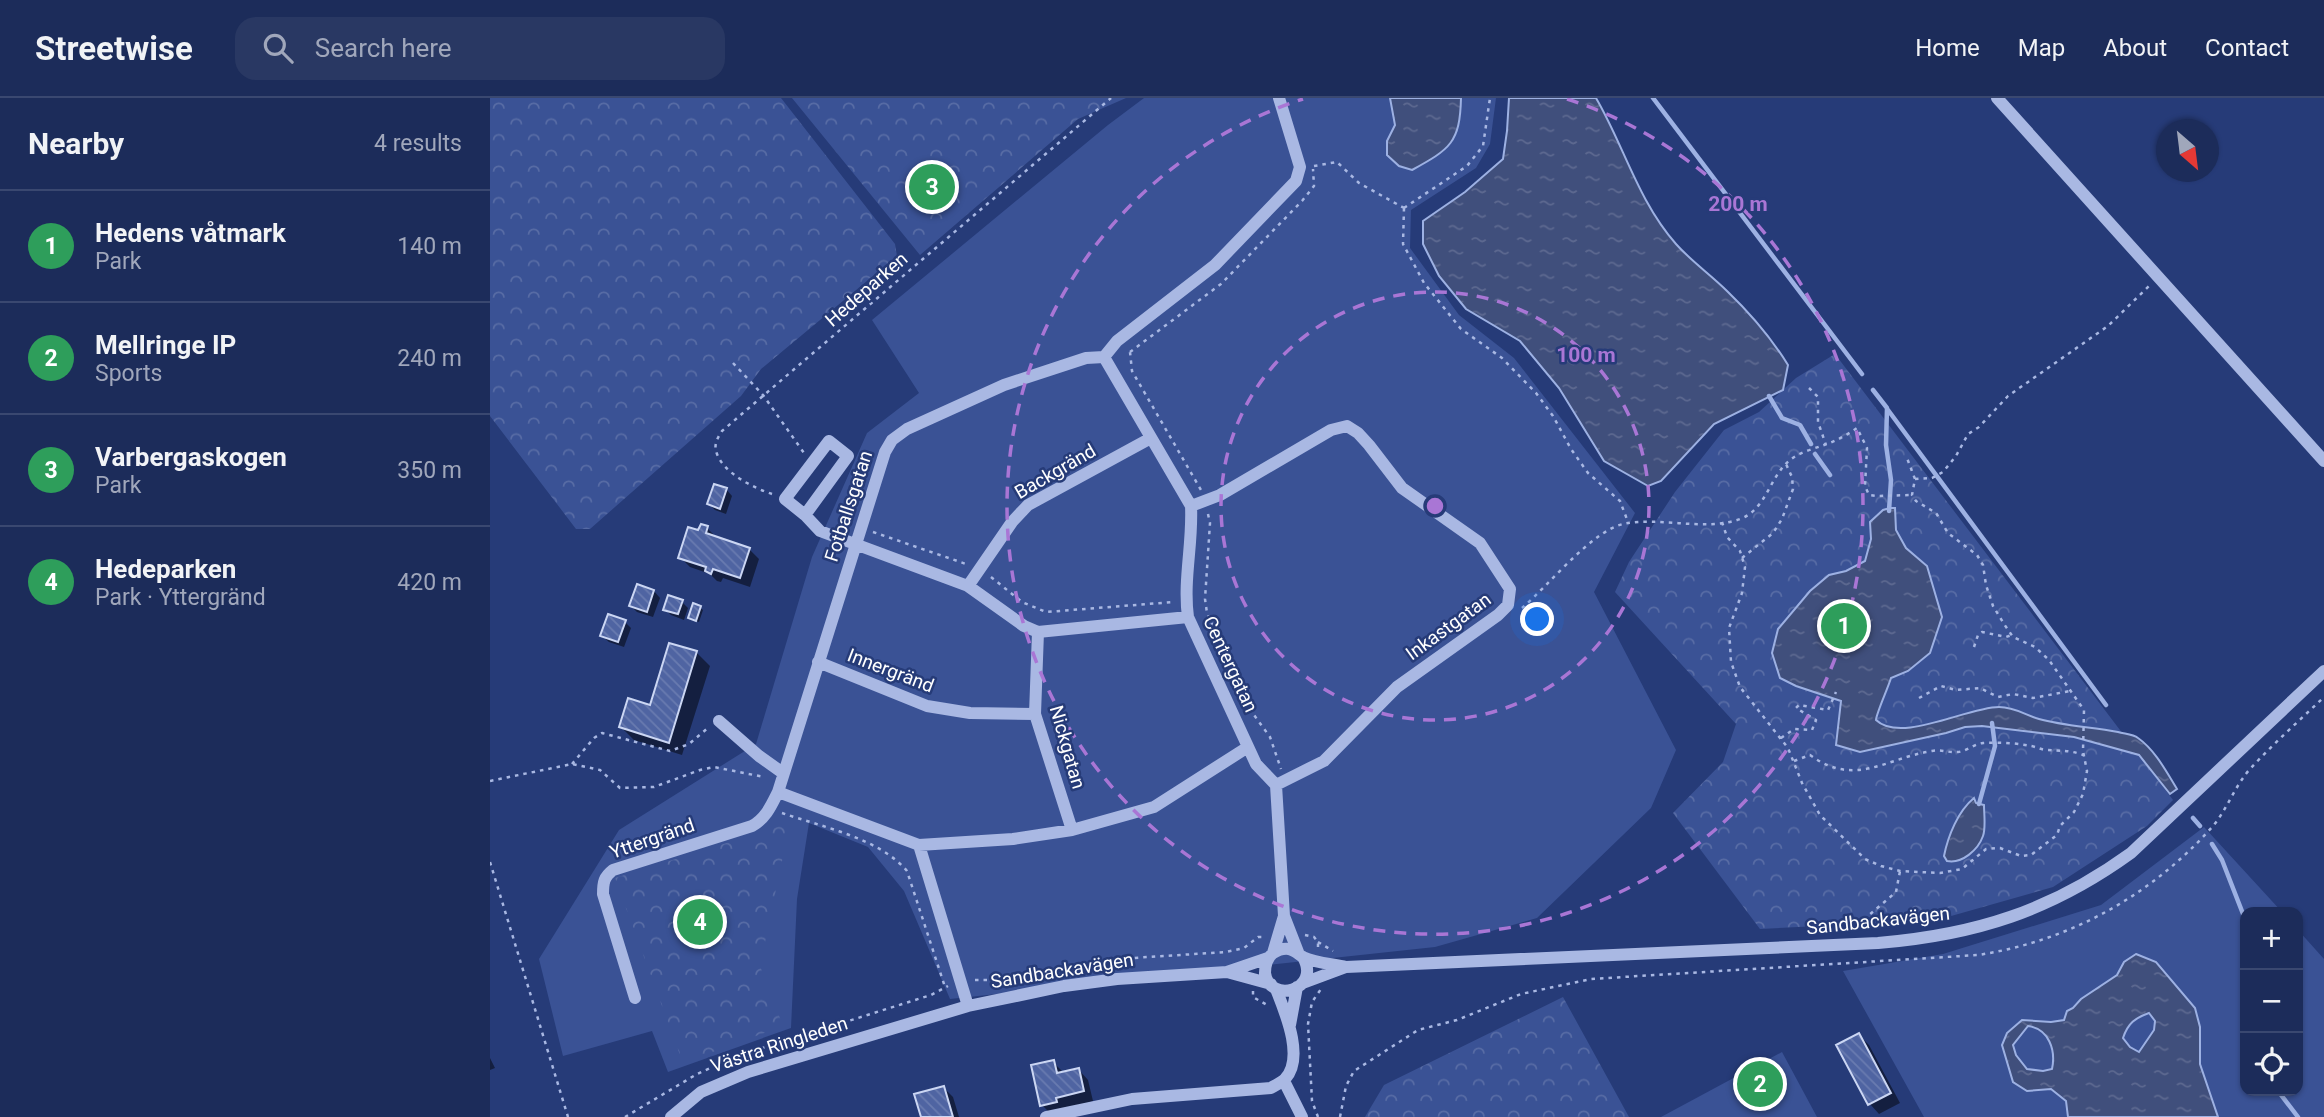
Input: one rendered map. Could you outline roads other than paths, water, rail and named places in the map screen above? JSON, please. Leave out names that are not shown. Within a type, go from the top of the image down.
[{"type":"street","points":[[1191,506],[1104,357],[1115,343],[1215,265],[1296,181],[1300,167],[1279,98]]},
{"type":"street","points":[[1997,98],[2324,461]]},
{"type":"street","name":"Fotballsgatan","points":[[778,792],[885,452],[892,440],[907,429],[1004,385],[1086,358],[1104,357]]},
{"type":"street","name":"Inkastgatan","points":[[1191,506],[1220,495],[1331,430],[1347,426],[1369,445],[1402,488],[1480,542],[1510,589],[1508,605],[1498,615],[1397,687],[1324,761],[1282,783]]},
{"type":"street","name":"Backgränd","points":[[968,586],[1012,522],[1028,505],[1151,438]]},
{"type":"street","points":[[805,515],[848,456],[829,442],[785,499],[820,531],[968,586],[1024,626],[1038,632],[1188,617]]},
{"type":"street","name":"Centergatan","points":[[1191,506],[1192,527],[1186,601],[1188,617],[1256,764],[1282,783]]},
{"type":"street","name":"Nickgatan","points":[[1038,632],[1035,714],[1072,830]]},
{"type":"street","name":"Innergränd","points":[[818,662],[928,706],[970,713],[1035,714]]},
{"type":"street","name":"Sandbackavägen","points":[[1300,954],[1346,967],[1878,943],[1922,938],[2005,920],[2067,894],[2096,878],[2131,853],[2324,671]]},
{"type":"street","points":[[719,721],[783,773]]},
{"type":"street","points":[[778,792],[919,845],[1013,839],[1072,830],[1154,807],[1248,747]]},
{"type":"street","points":[[1282,783],[1284,916],[1265,971],[1290,1026]]},
{"type":"street","name":"Yttergränd","points":[[635,998],[603,894],[606,875],[614,870],[752,826],[770,809],[778,792]]},
{"type":"street","points":[[919,845],[968,1006]]},
{"type":"street","points":[[1046,1117],[1132,1099],[1270,1088],[1284,1081],[1293,1065],[1290,1026],[1300,985],[1307,969],[1284,916]]},
{"type":"street","points":[[1271,956],[1285,948],[1300,954]]},
{"type":"street","name":"Sandbackavägen","points":[[906,1023],[968,1006],[1064,986],[1227,972],[1271,956]]},
{"type":"street","name":"Sandbackavägen","points":[[1300,985],[1346,967]]},
{"type":"street","name":"Sandbackavägen","points":[[1227,972],[1273,986]]},
{"type":"street","points":[[1273,986],[1291,990],[1300,985]]},
{"type":"street","name":"Västra Ringleden","points":[[671,1117],[701,1091],[721,1082],[906,1023]]},
{"type":"street","points":[[1284,1081],[1302,1117]]},
{"type":"water","points":[[1390,98],[1461,98],[1458,125],[1450,143],[1436,156],[1412,170],[1399,166],[1387,155],[1387,141],[1395,125]]},
{"type":"water","points":[[1509,98],[1596,98],[1641,192],[1663,227],[1682,250],[1753,317],[1788,365],[1783,390],[1714,424],[1661,481],[1648,486],[1604,461],[1559,388],[1520,341],[1466,309],[1439,276],[1423,244],[1423,221],[1465,192],[1503,159]]},
{"type":"water","points":[[1895,508],[1896,530],[1906,548],[1927,566],[1942,617],[1930,653],[1908,671],[1891,678],[1876,720],[1887,726],[1901,728],[2005,707],[2049,721],[2129,734],[2150,748],[2177,789],[2170,794],[2139,755],[2074,737],[1982,726],[1965,727],[1860,752],[1836,745],[1841,701],[1780,678],[1772,653],[1778,629],[1810,591],[1829,575],[1846,571],[1865,561],[1871,539],[1870,522],[1883,510]]},
{"type":"water","points":[[1974,798],[1976,803],[1984,805],[1983,836],[1969,855],[1947,861],[1944,856],[1951,832],[1963,810]]},
{"type":"water","points":[[2136,954],[2156,962],[2195,1008],[2200,1027],[2200,1064],[2218,1117],[2068,1117],[2066,1101],[2051,1089],[2027,1091],[2013,1082],[2002,1045],[2007,1033],[2022,1020],[2064,1020],[2067,1011],[2081,999],[2117,975],[2124,962]],"holes":[[[2149,1013],[2155,1021],[2154,1030],[2139,1052],[2130,1047],[2123,1038],[2133,1022]],[[2028,1026],[2046,1036],[2052,1048],[2052,1069],[2027,1069],[2016,1055],[2013,1045]]]},
{"type":"waterway","points":[[1653,98],[1862,374]]},
{"type":"waterway","points":[[1873,390],[1887,408],[1886,445],[1891,480],[1889,511]]},
{"type":"waterway","points":[[1769,396],[1782,418],[1800,425],[1811,444]]},
{"type":"waterway","points":[[1888,410],[2106,705]]},
{"type":"waterway","points":[[1815,454],[1830,475]]},
{"type":"waterway","points":[[1979,804],[1995,746],[1992,723]]},
{"type":"waterway","points":[[2193,818],[2200,826]]},
{"type":"waterway","points":[[2212,844],[2222,860],[2240,907]]},
{"type":"waterway","points":[[2282,1096],[2298,1117]]},
{"type":"place","name":"Varbergaskogen","points":[[932,187]]},
{"type":"place","name":"Hedens våtmark","points":[[1844,626]]},
{"type":"place","name":"Hedeparken","points":[[700,922]]},
{"type":"place","name":"Mellringe IP","points":[[1760,1084]]}]
